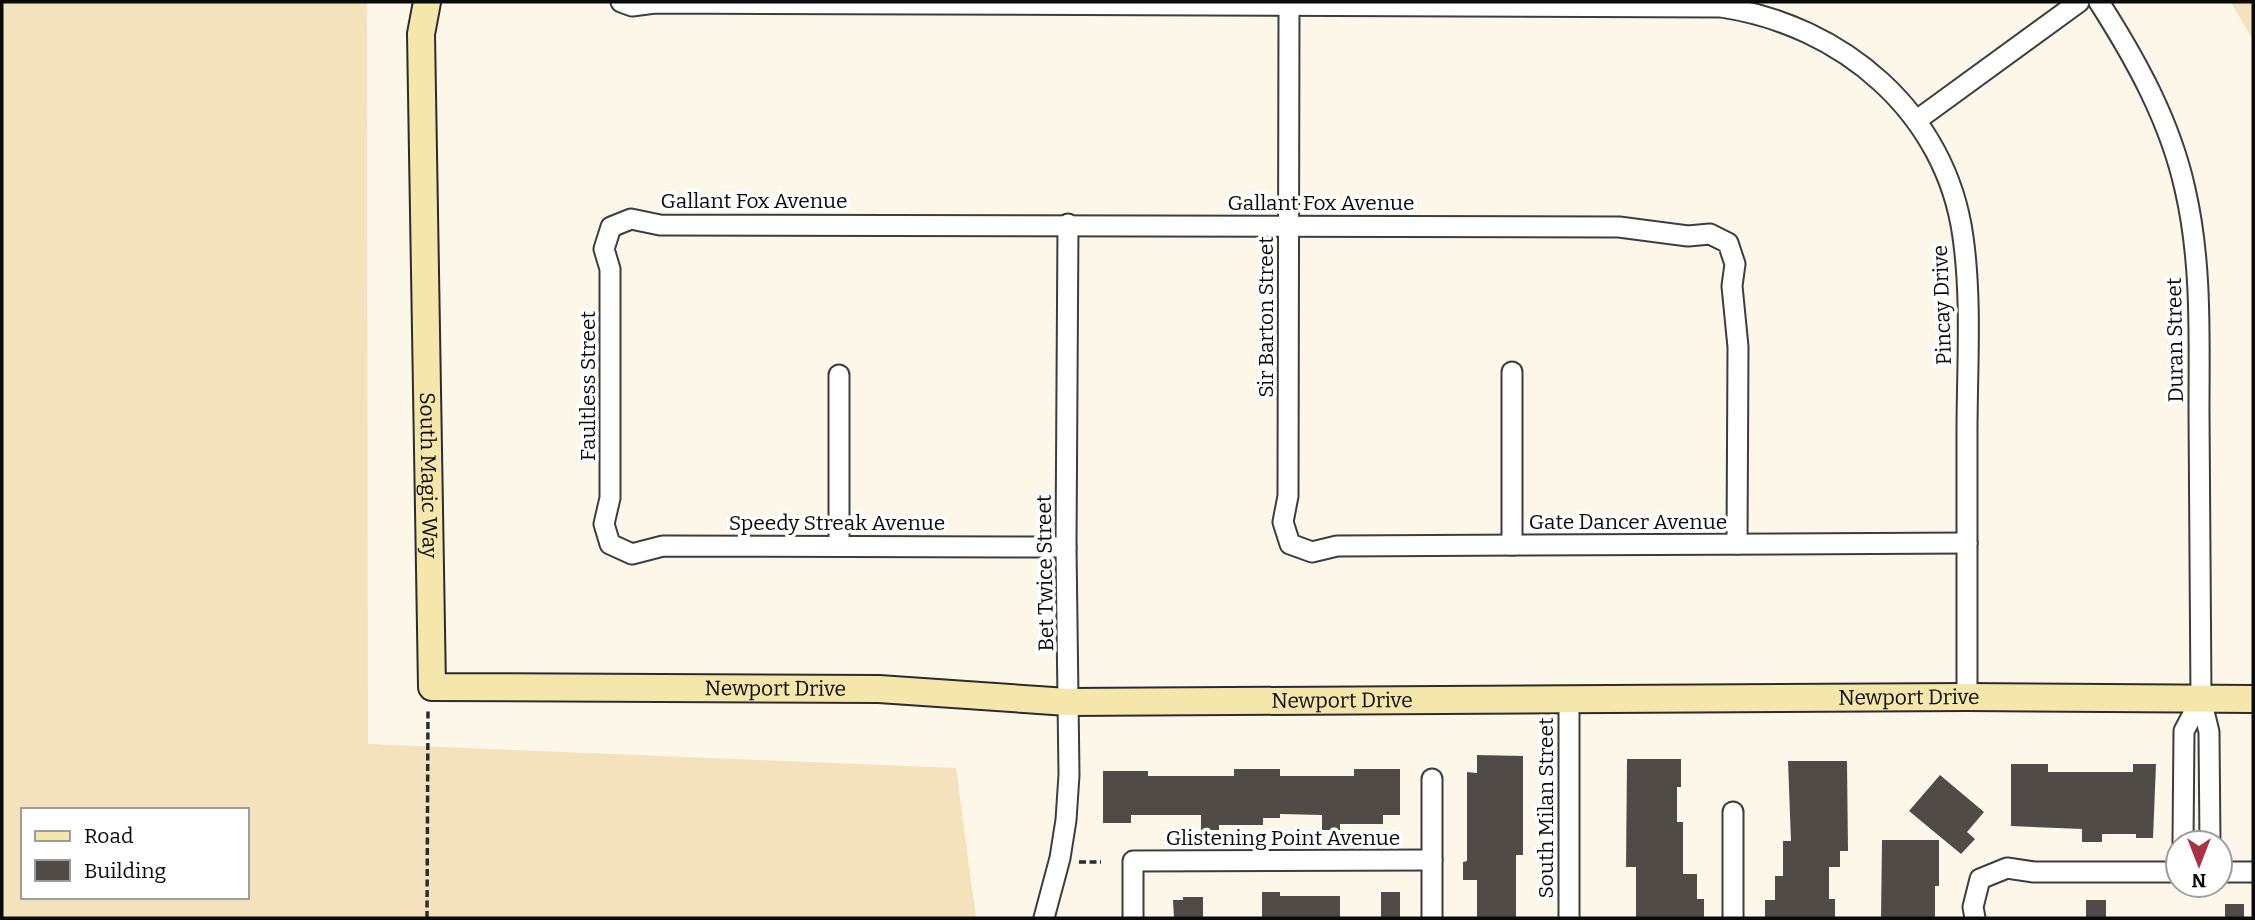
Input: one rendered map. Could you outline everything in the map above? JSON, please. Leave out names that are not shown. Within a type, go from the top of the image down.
[{"type":"street","name":"South Magic Way","points":[[414,2],[421,34],[432,687]]},
{"type":"street","name":"South Magic Way","points":[[421,34],[427,2]]},
{"type":"street","name":"Pincay Drive","points":[[621,2],[632,6],[654,3],[1747,6],[1823,39],[1892,91],[1917,120],[1947,178],[1963,235],[1967,309],[1967,697]]},
{"type":"street","points":[[1917,120],[2080,2]]},
{"type":"street","name":"Duran Street","points":[[2099,2],[2142,72],[2161,116],[2185,187],[2193,227],[2199,322],[2201,699],[2209,732],[2210,829]]},
{"type":"street","name":"Sir Barton Street","points":[[1289,5],[1288,496],[1283,522],[1290,544]]},
{"type":"street","name":"Gallant Fox Avenue","points":[[611,227],[631,219],[660,225],[1619,227],[1688,236],[1710,234],[1728,243],[1735,264],[1732,286],[1738,347],[1737,544]]},
{"type":"street","name":"Bet Twice Street","points":[[1045,918],[1053,892],[1066,820],[1069,775],[1066,547],[1068,224]]},
{"type":"street","name":"Faultless Street","points":[[610,544],[604,524],[610,498],[610,270],[604,249],[611,227]]},
{"type":"street","points":[[1512,372],[1512,545]]},
{"type":"street","points":[[839,375],[839,546]]},
{"type":"street","name":"Gate Dancer Avenue","points":[[1290,544],[1312,552],[1337,546],[1967,543]]},
{"type":"street","name":"Speedy Streak Avenue","points":[[610,544],[632,554],[663,546],[1066,547]]},
{"type":"street","name":"Newport Drive","points":[[432,687],[879,689],[1068,702],[1967,697],[2253,699]]},
{"type":"street","name":"South Milan Street","points":[[1569,699],[1569,918]]},
{"type":"street","points":[[2183,829],[2184,731],[2201,699]]},
{"type":"street","points":[[1432,779],[1432,918]]},
{"type":"street","points":[[1733,812],[1733,918]]},
{"type":"street","name":"Glistening Point Avenue","points":[[1133,918],[1133,860],[1432,860]]},
{"type":"street","points":[[1975,918],[1973,907],[1980,880],[2007,868],[2034,872],[2164,872]]},
{"type":"street","points":[[2234,872],[2253,872]]},
{"type":"path","points":[[427,918],[428,706],[432,687]]},
{"type":"path","points":[[1077,862],[1101,862]]},
{"type":"sand","points":[[2,2],[367,2],[368,744],[956,768],[976,918],[2,918]]},
{"type":"sand","points":[[2231,2],[2253,2],[2253,40]]},
{"type":"building","points":[[1477,755],[1523,756],[1523,855],[1516,855],[1516,918],[1477,918],[1477,880],[1463,880],[1463,862],[1467,861],[1467,772],[1477,773]]},
{"type":"building","points":[[1627,759],[1681,759],[1681,787],[1677,787],[1677,822],[1683,822],[1683,874],[1697,874],[1697,899],[1704,899],[1704,918],[1636,918],[1636,867],[1626,867]]},
{"type":"building","points":[[1788,761],[1847,761],[1848,851],[1840,851],[1840,867],[1829,867],[1829,899],[1835,899],[1835,918],[1765,918],[1765,900],[1775,900],[1775,876],[1783,876],[1783,841],[1791,841]]},
{"type":"building","points":[[2011,764],[2048,764],[2048,772],[2133,772],[2133,764],[2156,764],[2153,838],[2136,838],[2136,834],[2102,834],[2102,842],[2082,842],[2082,829],[2011,826]]},
{"type":"building","points":[[1234,769],[1280,769],[1280,776],[1354,776],[1354,769],[1400,769],[1400,815],[1383,815],[1383,824],[1340,824],[1340,830],[1322,830],[1322,815],[1280,814],[1280,818],[1263,818],[1263,825],[1219,825],[1219,830],[1201,830],[1201,815],[1131,815],[1131,823],[1103,823],[1103,771],[1148,771],[1148,776],[1234,776]]},
{"type":"building","points":[[1940,775],[1984,812],[1967,832],[1975,839],[1961,854],[1909,811]]},
{"type":"building","points":[[1882,840],[1939,840],[1939,886],[1935,886],[1935,918],[1881,918]]},
{"type":"building","points":[[1262,892],[1280,892],[1280,896],[1340,896],[1340,918],[1262,918]]},
{"type":"building","points":[[1381,892],[1400,892],[1400,918],[1381,918]]},
{"type":"building","points":[[1183,897],[1203,897],[1203,918],[1174,918],[1173,900],[1183,900]]},
{"type":"building","points":[[2086,900],[2106,900],[2106,918],[2086,918]]},
{"type":"building","points":[[2225,904],[2244,904],[2244,918],[2225,918]]}]
